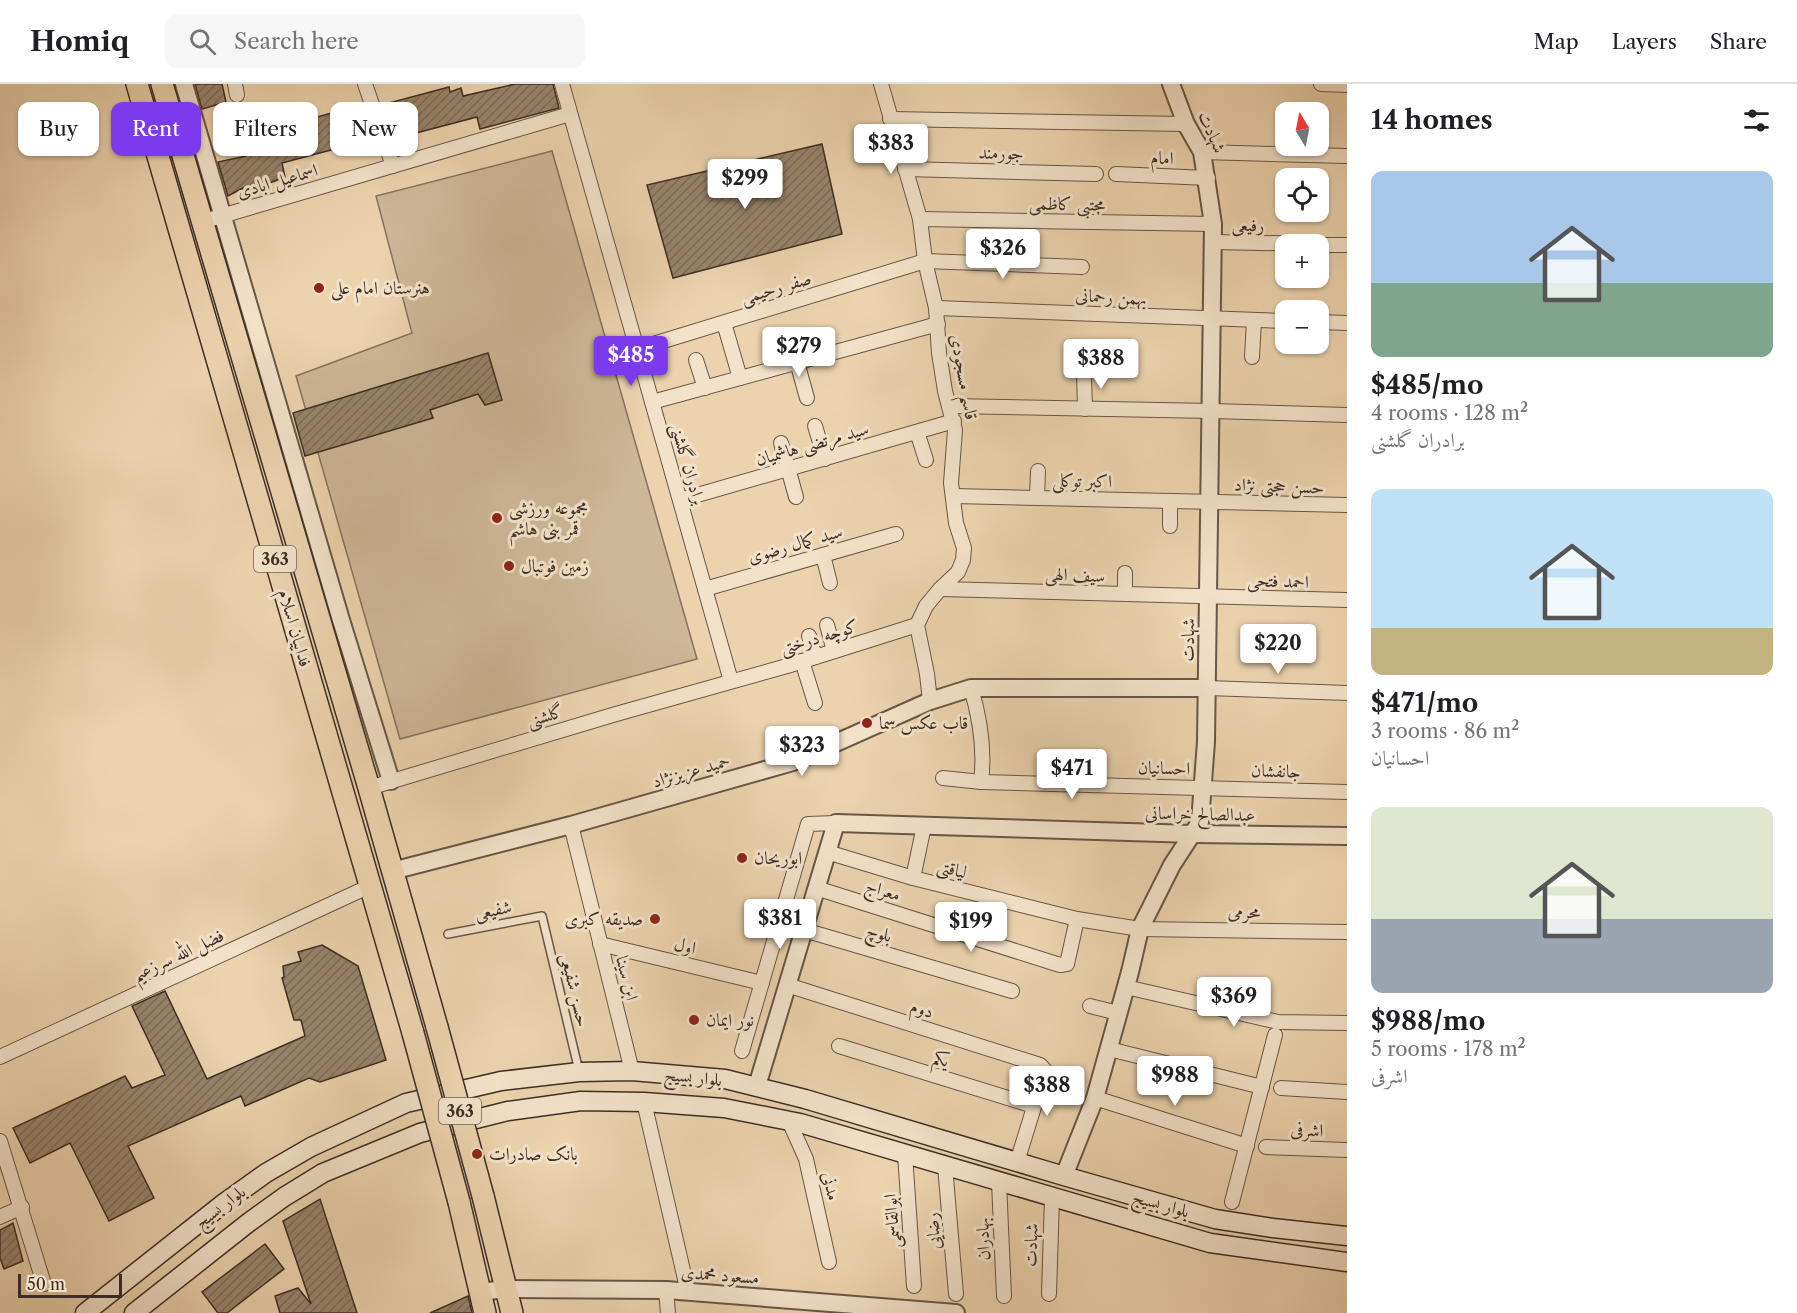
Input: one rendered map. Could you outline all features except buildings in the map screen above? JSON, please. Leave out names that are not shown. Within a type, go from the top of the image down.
[{"type":"main road","name":"فداییان اسلام","points":[[137,84],[413,1033],[459,1202],[479,1292]]},
{"type":"main road","name":"فداییان اسلام","points":[[162,84],[369,788],[483,1196],[506,1289]]},
{"type":"main road","name":"بلوار بسیج","points":[[85,1313],[224,1203],[266,1173],[311,1147],[406,1103],[501,1081],[579,1072],[632,1071],[725,1079],[757,1086],[1215,1219],[1347,1236]]},
{"type":"main road","name":"بلوار بسیج","points":[[134,1313],[284,1197],[323,1173],[420,1132],[508,1111],[581,1101],[644,1102],[723,1108],[789,1121],[1210,1243],[1347,1262]]},
{"type":"main road","name":"363","points":[[506,1289],[513,1313]]},
{"type":"main road","name":"363","points":[[479,1292],[485,1313]]},
{"type":"street","points":[[184,84],[341,620],[391,781]]},
{"type":"street","points":[[365,84],[393,166]]},
{"type":"street","name":"برادران گلشنی","points":[[562,84],[731,681]]},
{"type":"street","name":"قاسم مسجودی","points":[[881,84],[920,219],[925,261],[936,308],[939,353],[945,391],[954,421],[955,441],[951,483],[956,523],[964,548],[963,560],[958,572],[926,606],[917,625]]},
{"type":"street","name":"شهادت","points":[[1064,1176],[1095,1098],[1140,929],[1172,865],[1200,822],[1207,688],[1213,224],[1208,178],[1202,152],[1186,124],[1171,84]]},
{"type":"street","points":[[1321,84],[1347,85]]},
{"type":"street","name":"اسماعیل ابادی","points":[[201,222],[570,114]]},
{"type":"street","points":[[890,119],[1186,124]]},
{"type":"street","points":[[1202,152],[1347,156]]},
{"type":"street","name":"جورمند","points":[[905,169],[1096,174]]},
{"type":"street","name":"امام","points":[[1116,174],[1208,178]]},
{"type":"street","name":"مجتبی کاظمی","points":[[920,219],[1213,224]]},
{"type":"street","name":"رفیعی","points":[[1213,242],[1275,243]]},
{"type":"street","name":"رفیعی","points":[[1329,244],[1347,245]]},
{"type":"street","name":"صفر رحیمی","points":[[637,349],[925,261],[1082,267]]},
{"type":"street","name":"بهمن رحمانی","points":[[936,308],[1275,321]]},
{"type":"street","points":[[1252,357],[1254,321]]},
{"type":"street","points":[[1329,322],[1347,323]]},
{"type":"street","points":[[724,323],[740,378]]},
{"type":"street","points":[[652,402],[938,324]]},
{"type":"street","points":[[696,360],[705,388]]},
{"type":"street","points":[[797,362],[807,398]]},
{"type":"street","points":[[1084,373],[1085,409]]},
{"type":"street","points":[[950,406],[1347,415]]},
{"type":"street","name":"سید مرتضی هاشمیان","points":[[680,500],[954,421]]},
{"type":"street","points":[[815,426],[825,459]]},
{"type":"street","points":[[917,432],[926,460]]},
{"type":"street","points":[[781,442],[796,497]]},
{"type":"street","points":[[1037,498],[1038,471]]},
{"type":"street","name":"اکبر توکلی","points":[[954,496],[1211,502]]},
{"type":"street","points":[[1170,501],[1170,526]]},
{"type":"street","name":"حسن حجتی نژاد","points":[[1211,502],[1347,505]]},
{"type":"street","name":"سید کمال رضوی","points":[[705,589],[896,534]]},
{"type":"street","points":[[823,555],[831,583]]},
{"type":"street","points":[[1125,573],[1125,594]]},
{"type":"street","name":"سیف الهی","points":[[940,589],[1208,597]]},
{"type":"street","name":"احمد فتحی","points":[[1208,597],[1347,600]]},
{"type":"street","points":[[827,625],[834,651]]},
{"type":"street","points":[[917,625],[930,701]]},
{"type":"street","name":"کوچه درختی","points":[[731,681],[917,625]]},
{"type":"street","points":[[809,636],[809,659],[815,703]]},
{"type":"street","name":"گلشنی","points":[[369,788],[731,681]]},
{"type":"street","points":[[971,688],[980,720],[981,782]]},
{"type":"street","name":"حمید عزیزنژاد","points":[[392,870],[571,825],[793,762],[930,701],[971,688],[1207,688]]},
{"type":"street","points":[[1207,688],[1347,693]]},
{"type":"street","name":"احسانیان","points":[[942,778],[981,782],[1203,787]]},
{"type":"street","name":"جانفشان","points":[[1203,787],[1347,792]]},
{"type":"street","points":[[742,1051],[808,824],[836,823],[757,1086]]},
{"type":"street","name":"عبدالصالح خراسانی","points":[[836,823],[1193,834],[1347,836]]},
{"type":"street","name":"ابن سینا","points":[[571,825],[632,1071]]},
{"type":"street","points":[[913,878],[924,826]]},
{"type":"street","name":"لیاقتی","points":[[827,852],[913,878],[1077,919],[1140,929]]},
{"type":"street","name":"فضل الله سرزعیم","points":[[0,1057],[370,886]]},
{"type":"street","name":"معراج","points":[[816,888],[1060,965],[1067,964],[1070,957],[1077,919]]},
{"type":"street","name":"محرمی","points":[[1140,929],[1347,932]]},
{"type":"street","name":"بلوچ","points":[[804,930],[1012,991]]},
{"type":"street","name":"اول","points":[[600,944],[762,982]]},
{"type":"street","name":"دوم","points":[[787,985],[1040,1065],[1044,1069],[1044,1075],[1034,1106]]},
{"type":"street","points":[[1126,987],[1278,1022],[1347,1023]]},
{"type":"street","points":[[1090,1006],[1118,1013]]},
{"type":"street","points":[[1232,1202],[1275,1035]]},
{"type":"street","name":"یکم","points":[[839,1046],[1034,1106]]},
{"type":"street","points":[[1109,1049],[1262,1087]]},
{"type":"street","points":[[1281,1088],[1347,1092]]},
{"type":"street","points":[[1095,1098],[1246,1146]]},
{"type":"street","points":[[644,1102],[688,1292]]},
{"type":"street","points":[[1017,1162],[1034,1106]]},
{"type":"street","name":"مدنی","points":[[789,1121],[806,1159],[829,1262]]},
{"type":"street","points":[[0,1141],[44,1284]]},
{"type":"street","name":"اشرفی","points":[[1266,1147],[1347,1150]]},
{"type":"street","name":"ابوالقاسمی","points":[[905,1154],[914,1286]]},
{"type":"street","name":"رضایی","points":[[945,1166],[957,1294]]},
{"type":"street","name":"بهادران","points":[[999,1182],[1004,1296]]},
{"type":"street","name":"شهادت","points":[[1048,1294],[1053,1197]]},
{"type":"street","points":[[0,1217],[22,1207]]},
{"type":"street","points":[[1302,1232],[1347,1231]]},
{"type":"street","name":"مسعود محمدی","points":[[479,1292],[506,1289],[666,1290],[843,1308],[956,1313]]},
{"type":"street","points":[[666,1290],[668,1313]]},
{"type":"lane","name":"شفیعی","points":[[448,934],[542,916]]},
{"type":"lane","name":"حسن شفیعی","points":[[542,916],[579,1072]]},
{"type":"shaded area","name":"مجموعه ورزشی قمر بنی هاشم","points":[[552,151],[697,659],[400,739],[296,376],[412,333],[376,196]]},
{"type":"place","name":"هنرستان امام علی","points":[[319,288]]},
{"type":"place","name":"مجموعه ورزشی قمر بنی هاشم","points":[[497,518]]},
{"type":"place","name":"زمین فوتبال","points":[[509,566]]},
{"type":"place","name":"قاب عکس سما","points":[[867,723]]},
{"type":"place","name":"ابوریحان","points":[[742,858]]},
{"type":"place","name":"صدیقه کبری","points":[[655,919]]},
{"type":"place","name":"نور ایمان","points":[[694,1020]]},
{"type":"place","name":"بانک صادرات","points":[[477,1154]]}]
